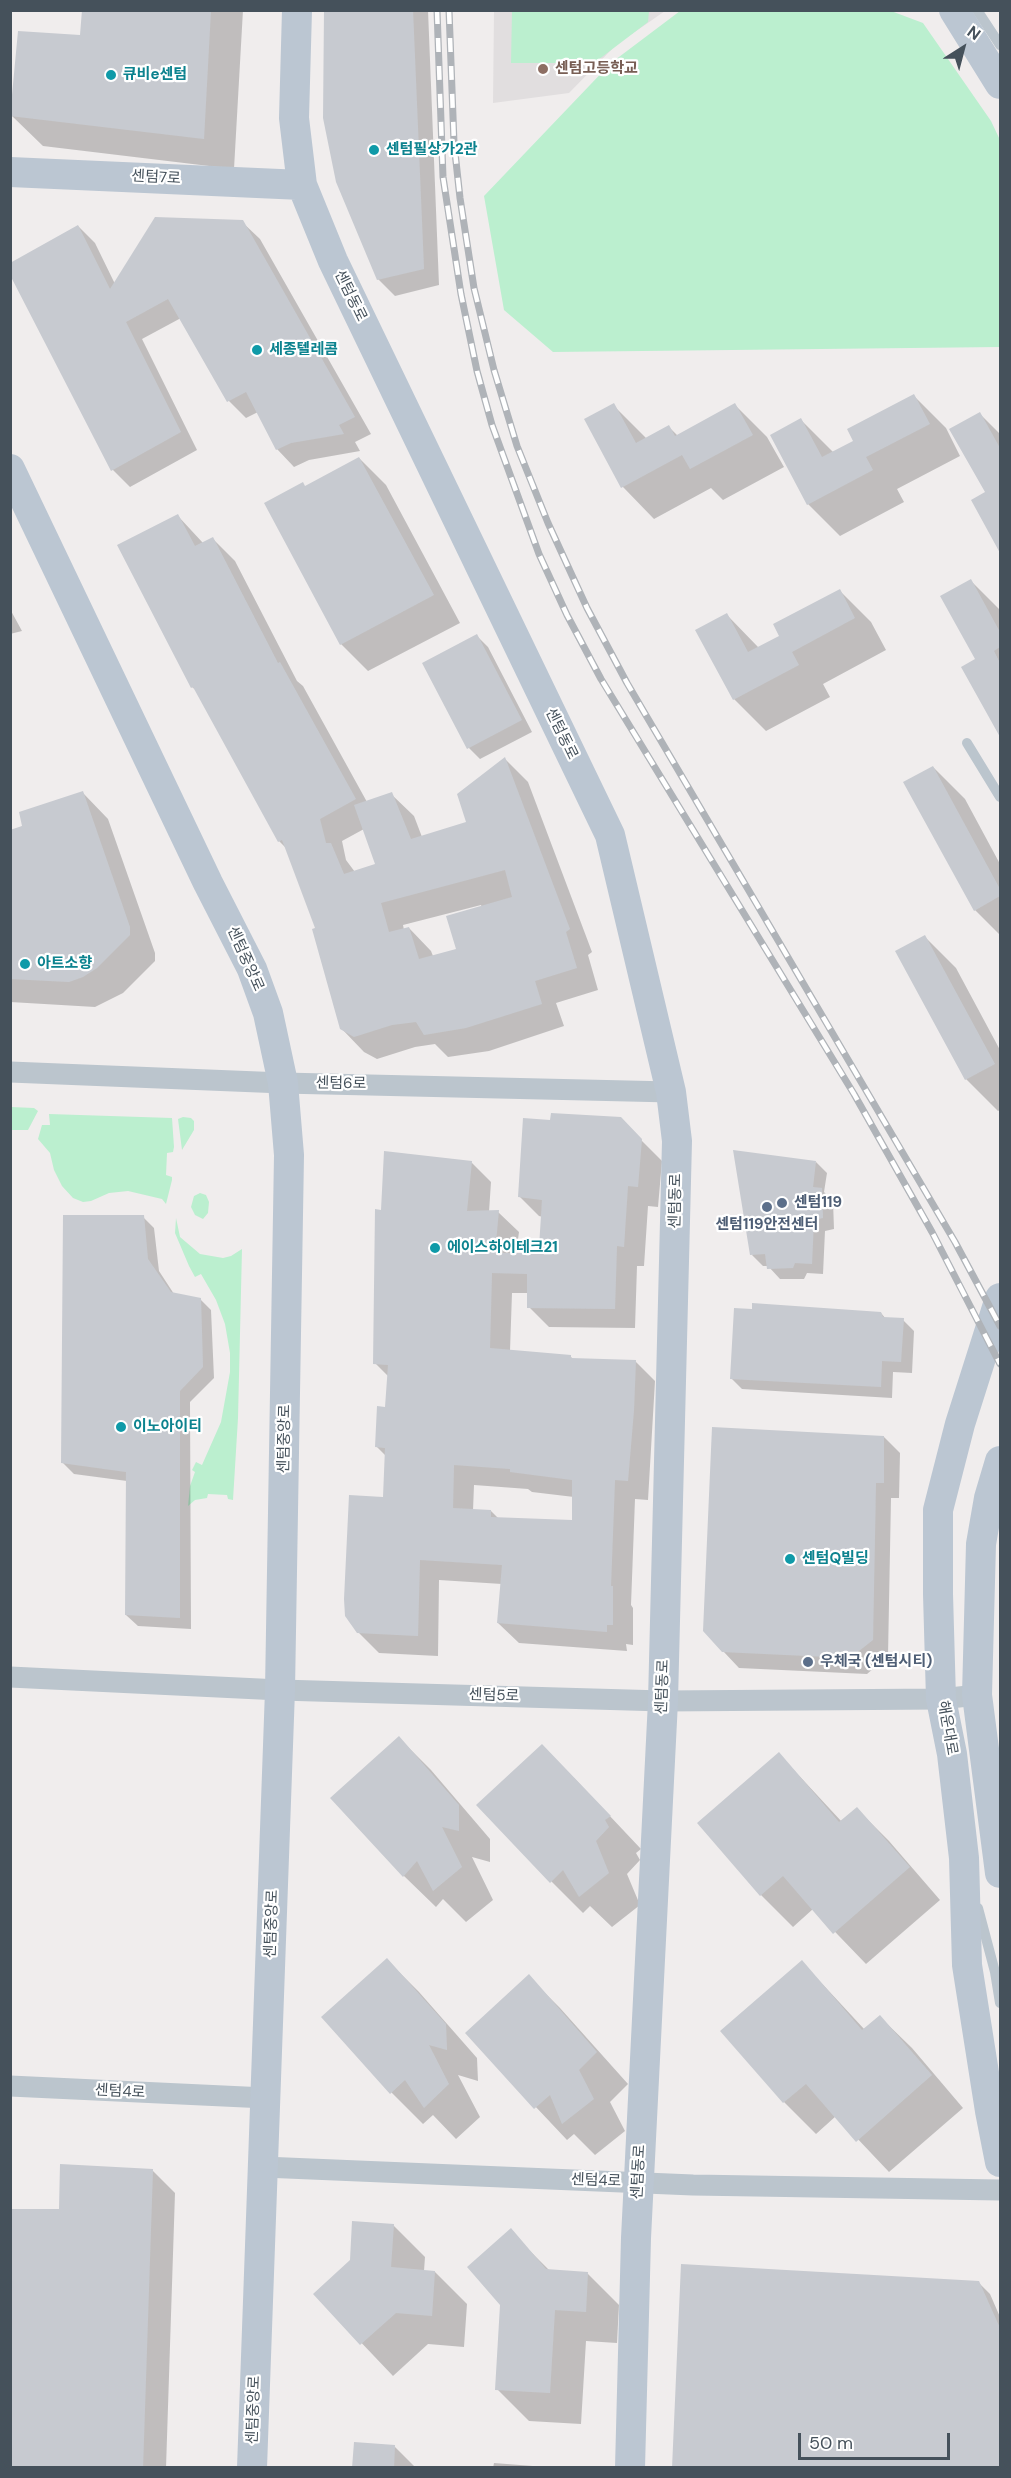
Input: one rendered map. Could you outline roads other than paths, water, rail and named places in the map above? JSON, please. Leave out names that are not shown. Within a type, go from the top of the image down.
[{"type":"main road","name":"센텀동로","points":[[297,10],[294,118],[302,185],[333,261],[610,835],[671,1092],[677,1141],[663,1701],[639,2183],[630,2468]]},
{"type":"main road","points":[[954,10],[1000,84]]},
{"type":"main road","name":"센텀7로","points":[[10,172],[302,185]]},
{"type":"main road","name":"센텀중앙로","points":[[10,469],[208,883],[252,969],[268,1013],[283,1083],[289,1155],[280,1690],[252,2468]]},
{"type":"main road","name":"해운대로","points":[[1000,1298],[960,1424],[938,1510],[941,1699],[952,1754],[964,1858],[967,1965],[1000,2162]]},
{"type":"main road","points":[[1000,1461],[989,1498],[981,1544],[977,1695],[1000,1873]]},
{"type":"street","name":"센텀6로","points":[[10,1072],[283,1083],[671,1092]]},
{"type":"street","name":"센텀5로","points":[[10,1677],[280,1690],[663,1701],[941,1699],[977,1695]]},
{"type":"street","name":"센텀4로","points":[[10,2086],[266,2098]]},
{"type":"street","name":"센텀4로","points":[[263,2167],[639,2183],[1000,2190]]},
{"type":"lane","points":[[977,10],[1000,45]]},
{"type":"lane","points":[[968,743],[1000,797]]},
{"type":"lane","points":[[964,1858],[995,1972],[1000,2003]]},
{"type":"railway","points":[[437,10],[443,177],[461,294],[477,371],[492,425],[539,554],[567,615],[601,679],[854,1094],[932,1232],[1000,1364]]},
{"type":"railway","points":[[449,10],[454,143],[474,288],[494,370],[517,446],[548,523],[587,608],[627,683],[955,1242],[1000,1326]]},
{"type":"place","name":"센텀고등학교","points":[[543,69]]},
{"type":"place","name":"큐비e센텀","points":[[111,75]]},
{"type":"place","name":"센텀필상가2관","points":[[374,150]]},
{"type":"place","name":"세종텔레콤","points":[[257,350]]},
{"type":"place","name":"아트소향","points":[[25,964]]},
{"type":"place","name":"센텀119","points":[[782,1203]]},
{"type":"place","name":"센텀119안전센터","points":[[767,1207]]},
{"type":"place","name":"에이스하이테크21","points":[[435,1248]]},
{"type":"place","name":"이노아이티","points":[[121,1427]]},
{"type":"place","name":"센텀Q빌딩","points":[[790,1559]]},
{"type":"place","name":"우체국 (센텀시티)","points":[[808,1662]]}]
